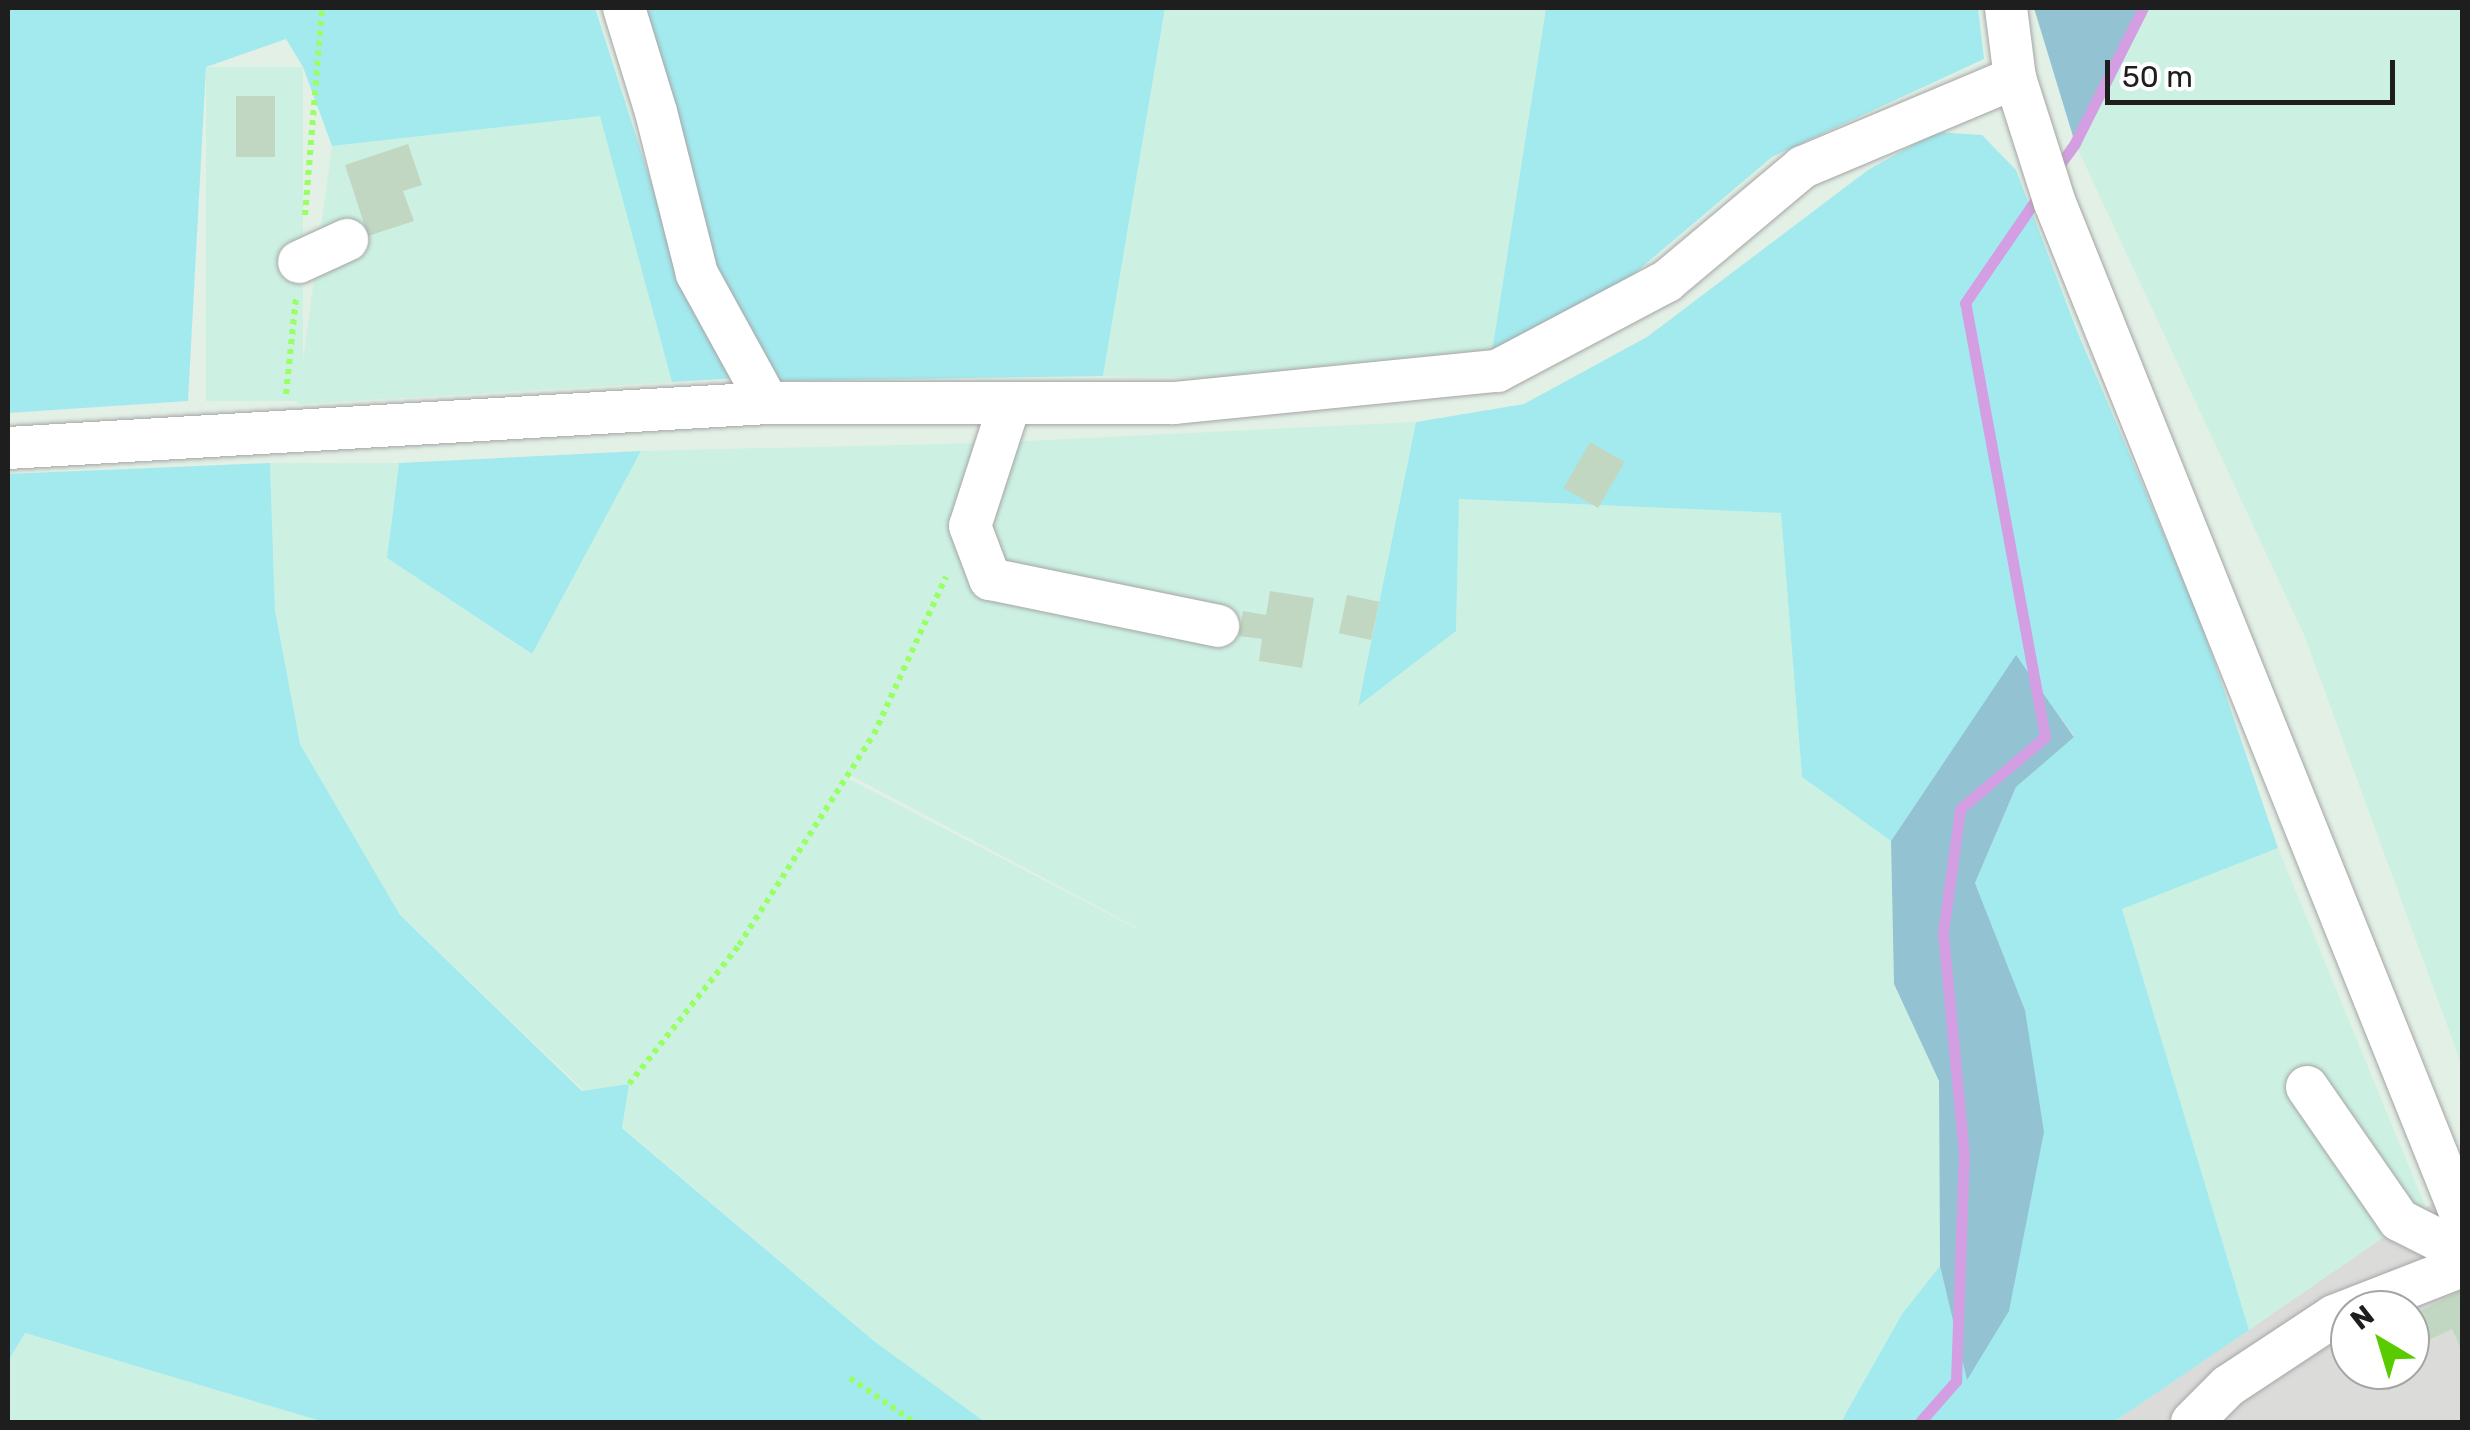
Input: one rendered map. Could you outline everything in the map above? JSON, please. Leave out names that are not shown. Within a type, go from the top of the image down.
[{"type":"street","points":[[624,8],[656,112],[697,274],[768,403]]},
{"type":"street","points":[[2006,8],[2015,78],[2055,203],[2459,1198]]},
{"type":"street","points":[[8,448],[768,403],[1174,403],[1497,370],[1667,281],[1803,167],[2015,78]]},
{"type":"street","points":[[300,262],[347,240]]},
{"type":"street","points":[[1010,403],[970,526],[990,579],[1218,626]]},
{"type":"street","points":[[2307,1087],[2399,1220],[2462,1252]]},
{"type":"street","points":[[2200,1418],[2228,1386],[2334,1316],[2462,1266]]},
{"type":"path","points":[[628,1084],[739,946],[874,734],[970,526]]},
{"type":"path","points":[[850,1378],[914,1422]]},
{"type":"shaded area","points":[[8,8],[595,8],[681,276],[737,378],[672,382],[600,116],[332,146],[303,67],[286,39],[206,67],[188,401],[8,413]]},
{"type":"shaded area","points":[[626,8],[1165,8],[1103,376],[769,381],[707,270]]},
{"type":"shaded area","points":[[1546,8],[1978,8],[1984,59],[1772,157],[1623,283],[1491,358]]},
{"type":"shaded area","points":[[2034,8],[2148,8],[2075,143]]},
{"type":"shaded area","points":[[1936,132],[1982,135],[2016,170],[2077,331],[2199,617],[2278,848],[2122,909],[2249,1330],[2114,1422],[1841,1422],[1902,1314],[1940,1266],[1967,1379],[2025,1010],[1975,883],[2016,787],[2074,736],[2016,656],[1891,841],[1802,777],[1781,513],[1459,499],[1456,631],[1358,706],[1416,422],[1524,404],[1647,337],[1868,170]]},
{"type":"shaded area","points":[[641,451],[532,654],[387,558],[399,463]]},
{"type":"shaded area","points":[[270,463],[275,610],[300,744],[400,915],[582,1091],[629,1084],[622,1128],[874,1341],[985,1422],[324,1422],[25,1333],[8,1361],[8,474]]},
{"type":"shaded area","points":[[2016,655],[2074,737],[2016,787],[1975,883],[2025,1010],[2044,1132],[2009,1311],[1967,1380],[1940,1266],[1939,1081],[1894,984],[1891,841]]},
{"type":"shaded area","points":[[2462,1186],[2462,1422],[2114,1422],[2452,1190]]},
{"type":"green space","points":[[1165,8],[1546,8],[1491,358],[1250,378],[1103,376]]},
{"type":"green space","points":[[2148,8],[2462,8],[2462,1066],[2305,637],[2075,143]]},
{"type":"green space","points":[[206,67],[303,67],[303,401],[206,401]]},
{"type":"green space","points":[[600,115],[672,382],[297,404],[332,146]]},
{"type":"green space","points":[[1416,422],[1358,704],[1456,631],[1458,499],[1781,513],[1802,777],[1891,841],[1894,984],[1939,1081],[1940,1266],[1902,1314],[1841,1422],[985,1422],[874,1341],[622,1127],[400,915],[300,744],[275,610],[270,463],[399,463],[387,558],[531,654],[641,451],[983,443]],"holes":[[[848,774],[1136,927],[847,778]]]},
{"type":"green space","points":[[2278,848],[2426,1208],[2249,1330],[2121,908]]},
{"type":"green space","points":[[24,1333],[324,1422],[8,1422],[8,1361]]},
{"type":"building","points":[[236,96],[275,96],[275,157],[236,157]]},
{"type":"building","points":[[408,144],[422,185],[403,191],[414,221],[368,236],[345,165]]},
{"type":"building","points":[[1590,442],[1625,462],[1598,508],[1564,488]]},
{"type":"building","points":[[1270,591],[1314,598],[1302,668],[1259,661],[1262,639],[1239,636],[1243,611],[1266,615]]},
{"type":"building","points":[[1347,595],[1379,602],[1371,640],[1339,633]]},
{"type":"building","points":[[2462,1290],[2462,1351],[2452,1329],[2430,1340],[2430,1306]]},
{"type":"waterway","points":[[2055,171],[2075,143],[2143,8]]},
{"type":"waterway","points":[[1920,1422],[1956,1381],[1964,1155],[1943,932],[1960,809],[2045,737],[1965,303],[2039,195]]}]
